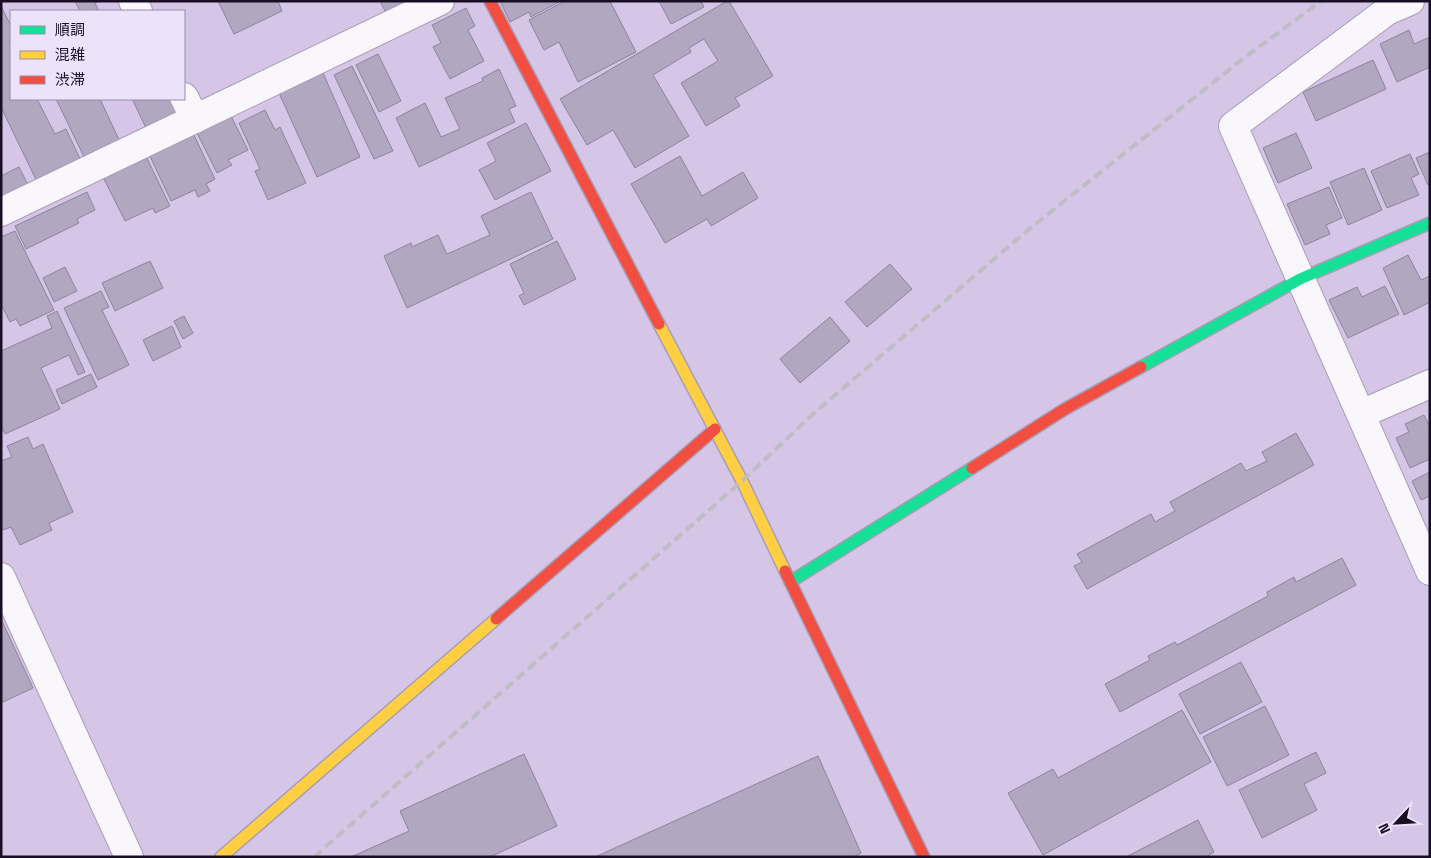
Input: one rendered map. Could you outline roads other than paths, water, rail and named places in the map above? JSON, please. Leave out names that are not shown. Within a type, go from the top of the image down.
[{"type":"street","points":[[1,212],[189,108],[440,1]]},
{"type":"street","points":[[490,1],[742,481],[924,857]]},
{"type":"street","points":[[1410,1],[1387,11],[1233,126],[1361,414],[1424,542],[1430,571]]},
{"type":"street","points":[[790,582],[1065,409],[1300,279],[1430,223]]},
{"type":"street","points":[[1361,414],[1430,384]]},
{"type":"street","points":[[221,857],[715,429]]},
{"type":"street","points":[[1,576],[129,857]]},
{"type":"railway","points":[[314,857],[742,481],[812,415],[1028,230],[1244,58],[1321,1]]}]
